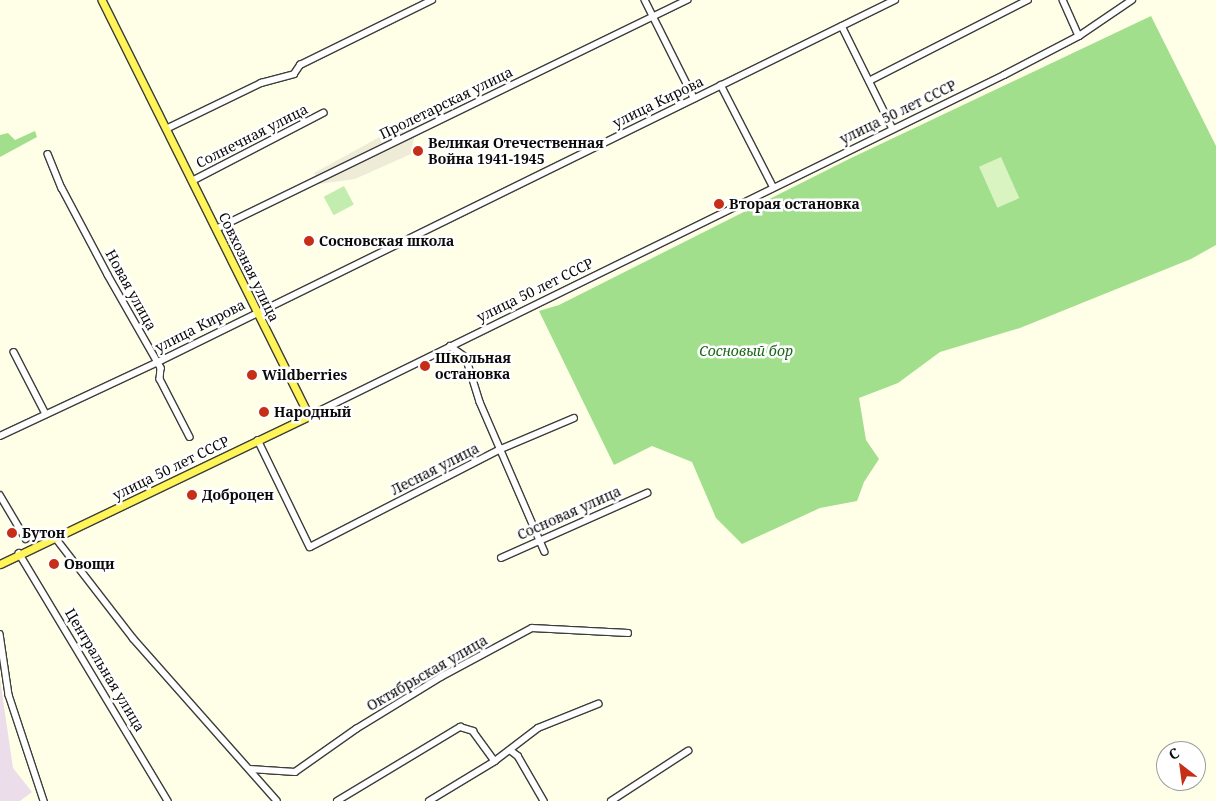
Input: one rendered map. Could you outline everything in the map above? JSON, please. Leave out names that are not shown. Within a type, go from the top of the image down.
[{"type":"main road","name":"Совхозная улица","points":[[102,0],[309,416]]},
{"type":"main road","name":"улица 50 лет СССР","points":[[0,564],[19,553],[309,416]]},
{"type":"street","points":[[166,129],[261,83],[294,74],[300,64],[432,0]]},
{"type":"street","points":[[645,0],[694,98]]},
{"type":"street","name":"Пролетарская улица","points":[[216,229],[687,0]]},
{"type":"street","name":"улица Кирова","points":[[0,436],[158,362],[257,311],[895,0]]},
{"type":"street","points":[[870,81],[1028,0]]},
{"type":"street","points":[[1063,0],[1079,36]]},
{"type":"street","name":"улица 50 лет СССР","points":[[309,416],[1079,36],[1132,0]]},
{"type":"street","points":[[842,26],[893,129]]},
{"type":"street","points":[[721,85],[773,186]]},
{"type":"street","name":"Солнечная улица","points":[[192,181],[323,113]]},
{"type":"street","name":"Новая улица","points":[[48,154],[62,188],[158,362],[161,368],[160,379],[190,436]]},
{"type":"street","points":[[450,346],[466,357],[480,402],[546,552]]},
{"type":"street","points":[[14,352],[46,414]]},
{"type":"street","name":"Лесная улица","points":[[258,440],[310,547],[501,449],[574,418]]},
{"type":"street","name":"Сосновая улица","points":[[501,558],[540,538],[647,493]]},
{"type":"street","points":[[0,495],[26,539]]},
{"type":"street","points":[[55,537],[133,638],[278,801]]},
{"type":"street","name":"Центральная улица","points":[[19,553],[168,801]]},
{"type":"street","name":"Октябрьская улица","points":[[250,769],[295,772],[356,729],[441,677],[532,628],[628,633]]},
{"type":"street","points":[[0,634],[10,695],[44,801]]},
{"type":"street","points":[[429,801],[496,761],[538,728],[598,704]]},
{"type":"street","points":[[337,801],[460,727],[472,731],[496,761]]},
{"type":"street","points":[[510,750],[518,756],[544,801]]},
{"type":"street","points":[[611,801],[688,751]]},
{"type":"shaded area","points":[[451,107],[456,115],[415,134],[411,154],[355,179],[319,184],[314,173],[427,111],[433,114]]},
{"type":"shaded area","points":[[0,679],[13,768],[32,792],[20,801],[0,801]]},
{"type":"green space","name":"Сосновый бор","points":[[1151,16],[1216,146],[1216,245],[1191,259],[1020,328],[940,352],[898,383],[859,398],[866,440],[879,459],[864,482],[857,501],[820,508],[742,544],[716,518],[692,462],[652,446],[614,465],[539,311],[559,305],[849,159]]},
{"type":"green space","points":[[35,131],[37,137],[0,157],[0,135],[8,133],[15,140]]},
{"type":"green space","points":[[1001,157],[1019,198],[997,208],[979,167]]},
{"type":"green space","points":[[344,186],[354,205],[334,215],[324,197]]},
{"type":"place","name":"Великая Отечественная Война 1941-1945","points":[[418,151]]},
{"type":"place","name":"Вторая остановка","points":[[719,204]]},
{"type":"place","name":"Сосновская школа","points":[[309,241]]},
{"type":"place","name":"Школьная остановка","points":[[425,366]]},
{"type":"place","name":"Wildberries","points":[[252,375]]},
{"type":"place","name":"Народный","points":[[264,412]]},
{"type":"place","name":"Доброцен","points":[[192,495]]},
{"type":"place","name":"Бутон","points":[[12,533]]},
{"type":"place","name":"Овощи","points":[[54,564]]}]
